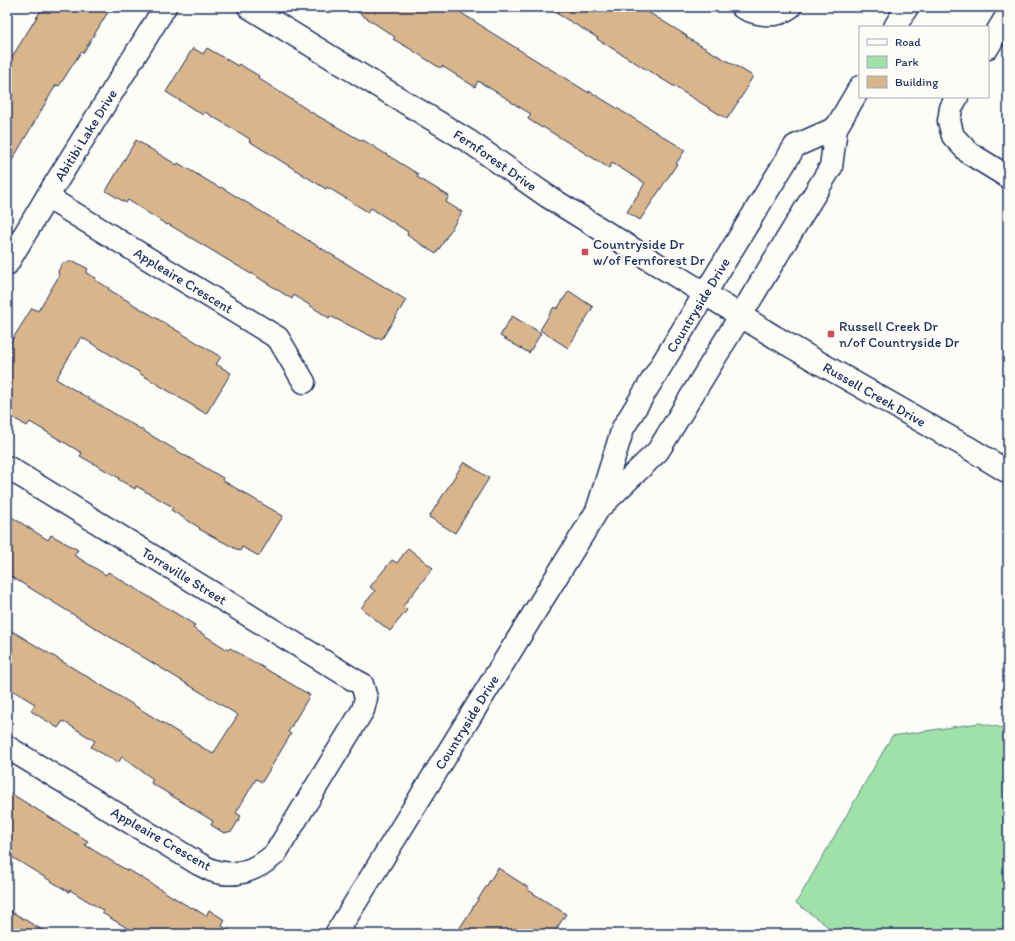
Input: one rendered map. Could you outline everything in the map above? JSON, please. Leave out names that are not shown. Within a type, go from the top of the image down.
[{"type":"street","name":"Abitibi Lake Drive","points":[[7,264],[164,7]]},
{"type":"street","name":"Fernforest Drive","points":[[249,7],[470,142],[547,196],[741,315]]},
{"type":"street","points":[[742,7],[750,11],[764,14],[780,13],[790,7]]},
{"type":"street","points":[[896,26],[907,7]]},
{"type":"street","points":[[989,45],[1008,14]]},
{"type":"street","name":"Countryside Drive","points":[[336,934],[597,511],[658,451],[831,168],[836,128],[859,90]]},
{"type":"street","points":[[956,98],[951,108],[948,121],[952,136],[968,153],[1008,177]]},
{"type":"street","name":"Countryside Drive","points":[[597,511],[623,428],[795,146],[836,128]]},
{"type":"street","name":"Appleaire Crescent","points":[[47,197],[278,338],[304,382]]},
{"type":"street","name":"Russell Creek Drive","points":[[741,315],[818,362],[1008,472]]},
{"type":"street","name":"Torraville Street","points":[[7,467],[362,684]]},
{"type":"street","name":"Appleaire Crescent","points":[[7,747],[199,864],[211,870],[228,874],[244,872],[267,862],[275,854],[363,710],[366,698],[362,684]]},
{"type":"green space","points":[[979,723],[1008,729],[1008,934],[838,934],[796,903],[892,736]]},
{"type":"building","points":[[43,7],[111,7],[83,53],[81,52],[59,86],[56,85],[7,169],[7,65]]},
{"type":"building","points":[[350,7],[452,7],[589,93],[589,91],[685,150],[640,220],[627,212],[645,183],[612,163],[609,168],[543,127],[542,128],[528,119],[531,114],[478,81],[475,87],[442,66],[440,68],[393,39],[395,37]]},
{"type":"building","points":[[546,7],[640,7],[687,36],[686,37],[753,76],[727,119]]},
{"type":"building","points":[[193,48],[203,54],[207,48],[238,66],[239,64],[311,112],[362,141],[363,140],[418,174],[417,177],[449,196],[446,202],[462,212],[436,254],[407,235],[408,232],[371,208],[368,212],[327,187],[326,189],[249,141],[250,139],[205,112],[203,115],[166,92]]},
{"type":"building","points":[[136,140],[177,165],[178,163],[220,188],[221,187],[406,300],[382,339],[378,337],[377,339],[330,316],[329,318],[294,295],[292,299],[251,273],[168,224],[167,225],[128,200],[126,203],[106,191]]},
{"type":"building","points":[[74,261],[88,269],[86,273],[96,278],[95,280],[109,288],[108,289],[221,357],[216,364],[231,373],[206,414],[81,337],[56,379],[223,478],[222,480],[283,516],[259,556],[242,547],[240,551],[199,529],[200,528],[171,510],[173,507],[136,486],[135,489],[118,479],[119,478],[80,456],[82,453],[30,422],[27,426],[7,414],[7,348],[32,308],[38,311],[59,276],[58,271],[63,263]]},
{"type":"building","points":[[569,291],[593,307],[568,348],[540,330],[554,307],[557,309]]},
{"type":"building","points":[[512,316],[541,333],[529,353],[500,336]]},
{"type":"building","points":[[464,462],[489,478],[455,533],[429,517]]},
{"type":"building","points":[[7,514],[48,540],[51,535],[78,550],[74,555],[106,575],[108,572],[195,625],[193,628],[228,650],[230,648],[310,695],[288,732],[291,734],[262,782],[256,779],[236,813],[241,816],[232,831],[224,833],[211,825],[213,821],[151,783],[153,779],[122,757],[118,763],[91,747],[95,741],[63,721],[58,728],[31,711],[35,704],[7,687],[7,628],[213,754],[238,715],[7,574]]},
{"type":"building","points":[[408,548],[433,568],[403,606],[407,610],[390,631],[361,608],[375,591],[370,587],[392,560],[397,563]]},
{"type":"building","points":[[7,791],[88,841],[85,845],[128,871],[129,870],[206,916],[209,910],[225,920],[222,926],[236,934],[137,934],[102,913],[104,911],[70,890],[69,892],[7,854]]},
{"type":"building","points":[[498,868],[529,888],[528,890],[566,914],[553,934],[456,934]]},
{"type":"building","points":[[7,909],[49,934],[7,934]]},
{"type":"place","name":"Countryside Dr w/of Fernforest Dr","points":[[585,252]]},
{"type":"place","name":"Russell Creek Dr n/of Countryside Dr","points":[[831,334]]}]
